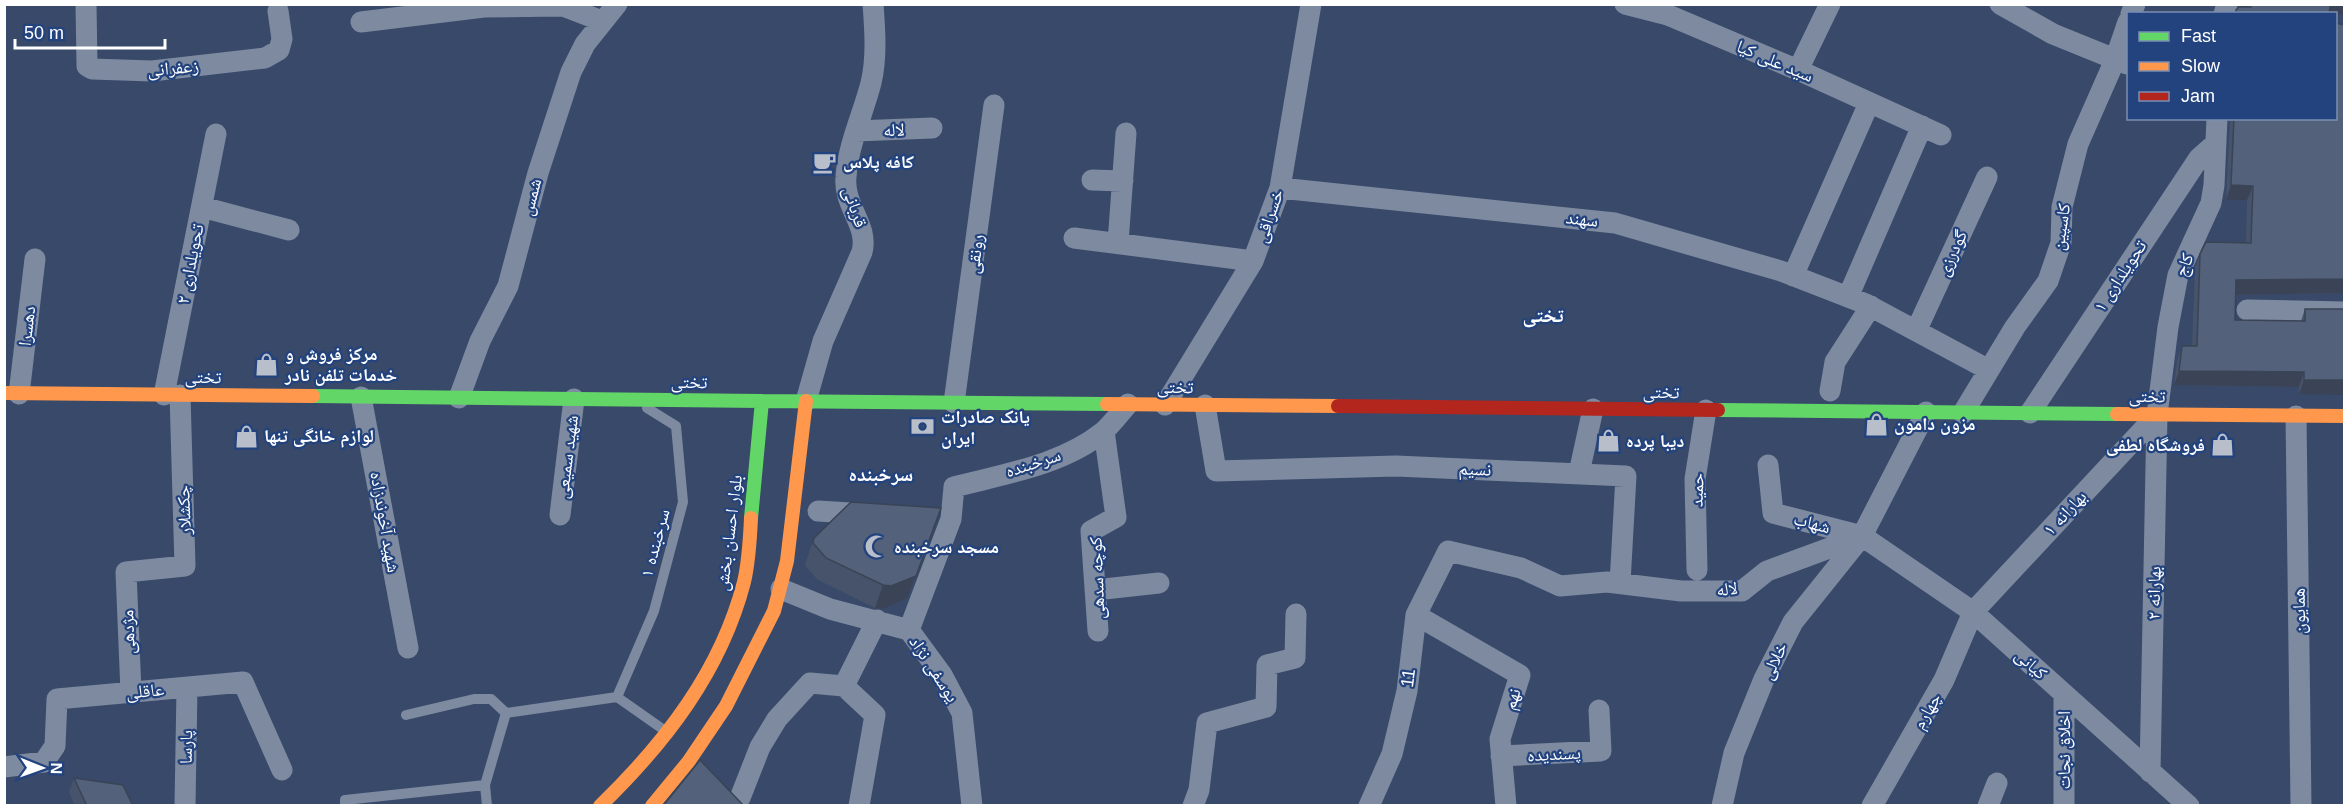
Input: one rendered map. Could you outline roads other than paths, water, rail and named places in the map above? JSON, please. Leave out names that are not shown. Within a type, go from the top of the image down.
[{"type":"main road","name":"تختی","points":[[12,394],[2344,416]]},
{"type":"main road","name":"بلوار احسان بخش","points":[[600,806],[623,784],[667,732],[702,685],[724,644],[744,581],[762,401]]},
{"type":"main road","points":[[652,806],[683,769],[726,706],[764,632],[781,589],[787,561],[806,401]]},
{"type":"main road","points":[[755,477],[762,464],[776,460],[791,463],[798,476]]},
{"type":"street","name":"زعفرانی","points":[[86,4],[87,66],[92,69],[152,71],[265,58],[279,50],[282,39],[278,11]]},
{"type":"street","name":"شمس","points":[[459,398],[480,342],[508,286],[538,172],[571,72],[585,44],[617,4]]},
{"type":"street","name":"قربانی","points":[[806,401],[823,340],[865,242],[863,231],[853,214],[846,177],[856,130],[873,70],[875,22],[873,4]]},
{"type":"street","name":"خسراقی","points":[[1165,405],[1253,261],[1280,188],[1311,4]]},
{"type":"street","name":"سید علی کیا","points":[[1625,4],[1669,10],[1931,131],[1848,297]]},
{"type":"street","points":[[1798,70],[1830,4]]},
{"type":"street","points":[[2000,4],[2053,34],[2122,62]]},
{"type":"street","points":[[361,22],[496,6],[563,6],[602,21]]},
{"type":"street","name":"کاسپین","points":[[1963,412],[2015,327],[2048,281],[2061,243],[2062,207],[2078,144],[2122,62],[2127,29]]},
{"type":"street","points":[[1792,276],[1869,103]]},
{"type":"street","name":"رونقی","points":[[954,403],[994,105]]},
{"type":"street","name":"کاج","points":[[2157,415],[2168,327],[2178,275],[2211,202],[2217,120]]},
{"type":"street","name":"لاله","points":[[856,130],[932,128]]},
{"type":"street","points":[[1118,243],[1126,133]]},
{"type":"street","name":"تحویلداری ۲","points":[[172,395],[216,134]]},
{"type":"street","name":"تحویلداری ۱","points":[[2030,413],[2199,158],[2216,142]]},
{"type":"street","name":"گودرزی","points":[[1917,329],[1987,177]]},
{"type":"street","points":[[1092,180],[1123,181]]},
{"type":"street","name":"سهند","points":[[1280,188],[1615,223],[1792,276],[1871,306],[1989,370]]},
{"type":"street","points":[[202,207],[289,230]]},
{"type":"street","points":[[1074,238],[1253,261]]},
{"type":"street","name":"دهسرا","points":[[12,394],[35,259]]},
{"type":"street","points":[[1830,391],[1836,362],[1871,306]]},
{"type":"street","points":[[2247,310],[2344,312]]},
{"type":"street","name":"چکشلار","points":[[126,572],[185,566],[172,395]]},
{"type":"street","name":"شهید آخوندزاده","points":[[361,397],[408,648]]},
{"type":"street","name":"شهید سمیعی","points":[[560,515],[574,399]]},
{"type":"street","name":"سرخبنده","points":[[909,630],[951,519],[954,487],[1040,464],[1083,446],[1104,431],[1128,404]]},
{"type":"street","name":"نسیم","points":[[1205,405],[1216,471],[1396,466],[1626,476],[1620,583]]},
{"type":"street","points":[[1579,473],[1593,409]]},
{"type":"street","name":"حمید","points":[[1697,570],[1695,479],[1706,410]]},
{"type":"street","points":[[1862,536],[1926,412]]},
{"type":"street","name":"بهارانه ۱","points":[[1973,612],[2157,415]]},
{"type":"street","name":"بهارانه ۲","points":[[2150,772],[2157,415]]},
{"type":"street","name":"همایون","points":[[2296,416],[2301,806]]},
{"type":"street","name":"کوچه سدهی","points":[[1098,631],[1091,531],[1116,517],[1104,431]]},
{"type":"street","name":"شهاب","points":[[1768,465],[1773,513],[1862,536]]},
{"type":"street","points":[[818,512],[885,515]]},
{"type":"street","points":[[929,518],[951,519]]},
{"type":"street","name":"لاله","points":[[1448,551],[1521,568],[1560,586],[1607,582],[1681,591],[1742,591],[1767,571],[1862,536]]},
{"type":"street","name":"کیانی","points":[[1862,536],[1973,612],[2189,806]]},
{"type":"street","name":"خلالی","points":[[1722,806],[1734,753],[1764,679],[1793,622],[1862,536]]},
{"type":"street","name":"11","points":[[1369,806],[1392,754],[1407,691],[1416,615],[1448,551]]},
{"type":"street","name":"مژدهی","points":[[126,572],[131,692]]},
{"type":"street","points":[[1095,590],[1159,583]]},
{"type":"street","name":"یوسفی نژاد","points":[[781,589],[830,609],[909,630],[942,675],[962,713],[972,806]]},
{"type":"street","name":"چهارم","points":[[1872,805],[1944,680],[1973,612]]},
{"type":"street","points":[[1193,806],[1199,790],[1208,723],[1266,707],[1267,665],[1295,658],[1296,614]]},
{"type":"street","name":"نهم","points":[[1416,615],[1520,675],[1500,739],[1506,806]]},
{"type":"street","points":[[844,686],[877,620]]},
{"type":"street","name":"عاقلی","points":[[4,767],[44,762],[55,746],[57,699],[243,682],[282,770]]},
{"type":"street","points":[[721,788],[741,802],[760,747],[777,719],[810,683],[844,686],[875,715],[860,806]]},
{"type":"street","name":"پارسا","points":[[185,806],[188,688]]},
{"type":"street","name":"اخلاق نجات","points":[[2064,694],[2064,806]]},
{"type":"street","name":"پسندیده","points":[[1501,756],[1601,752],[1599,710]]},
{"type":"street","points":[[683,769],[702,779]]},
{"type":"street","points":[[1988,806],[1997,783]]},
{"type":"lane","name":"سرخبنده ۱","points":[[617,697],[654,611],[683,502],[676,426],[634,399]]},
{"type":"lane","points":[[506,713],[617,697],[667,732]]},
{"type":"lane","points":[[406,715],[474,699],[491,699],[506,713]]},
{"type":"lane","points":[[487,806],[485,785],[506,713]]},
{"type":"lane","points":[[345,806],[345,800],[485,785]]},
{"type":"place","name":"کافه پلاس","points":[[825,162]]},
{"type":"place","name":"مرکز فروش و خدمات تلفن نادر","points":[[267,364]]},
{"type":"place","name":"مزون دامون","points":[[1876,424]]},
{"type":"place","name":"یانک صادرات ایران","points":[[923,427]]},
{"type":"place","name":"لوازم خانگی تنها","points":[[246,436]]},
{"type":"place","name":"دیبا پرده","points":[[1608,441]]},
{"type":"place","name":"فروشگاه لطفی","points":[[2223,445]]},
{"type":"place","name":"مسجد سرخبنده","points":[[876,547]]},
{"type":"district","name":"تختی","points":[[1543,315]]},
{"type":"district","name":"سرخبنده","points":[[881,474]]}]
